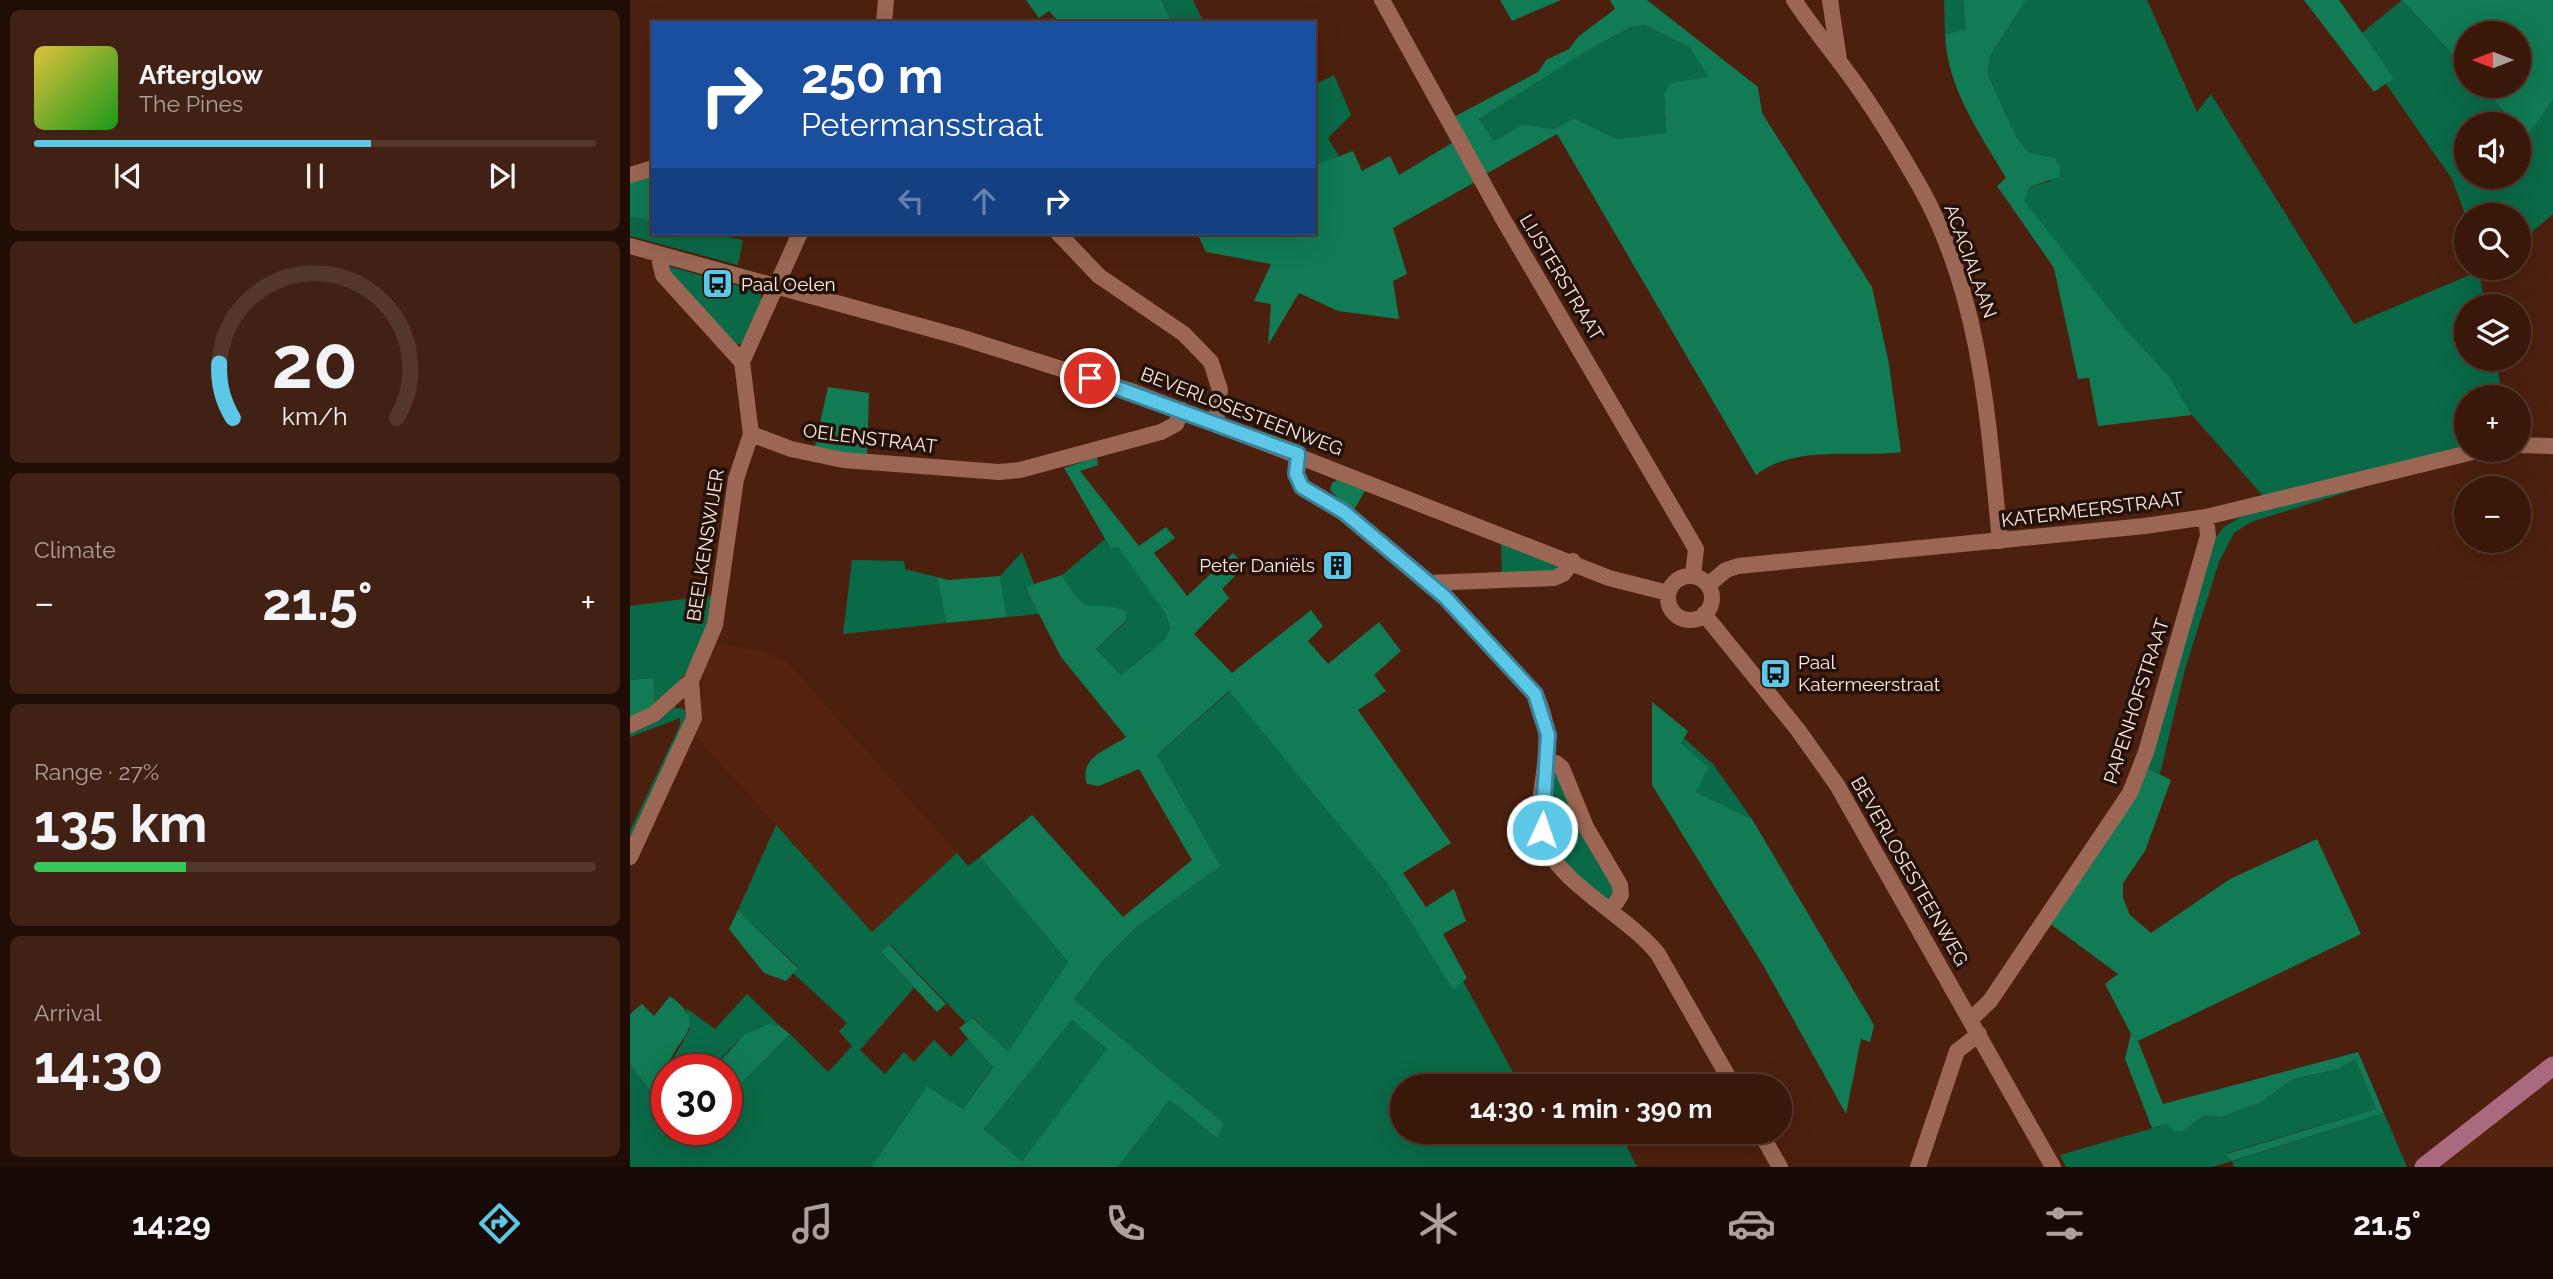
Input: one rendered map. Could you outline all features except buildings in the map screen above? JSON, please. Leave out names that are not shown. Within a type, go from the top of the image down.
[{"type":"main road","points":[[2424,1167],[2553,1066]]},
{"type":"street","points":[[884,21],[886,0]]},
{"type":"street","name":"LIJSTERSTRAAT","points":[[1381,0],[1503,219],[1696,549],[1693,576]]},
{"type":"street","name":"ACACIALAAN","points":[[1794,0],[1839,61],[1920,186],[1965,295],[1980,352],[2000,541]]},
{"type":"street","name":"ACACIALAAN","points":[[1830,0],[1839,61]]},
{"type":"street","points":[[630,176],[651,169]]},
{"type":"street","points":[[751,434],[742,362],[799,235]]},
{"type":"street","points":[[1060,235],[1099,276],[1184,334],[1211,362],[1220,390],[1216,423]]},
{"type":"street","name":"BEVERLOSESTEENWEG","points":[[630,246],[1047,363],[1298,454],[1621,582],[1668,593]]},
{"type":"street","points":[[658,254],[663,275],[742,362]]},
{"type":"street","name":"OELENSTRAAT","points":[[751,434],[823,457],[999,472],[1020,470],[1161,432],[1176,424],[1182,410]]},
{"type":"street","name":"BEELKENSWIJER","points":[[630,857],[694,718],[691,681],[715,625],[736,479],[751,434]]},
{"type":"street","points":[[2531,445],[2553,446]]},
{"type":"street","points":[[1298,454],[1296,474],[1302,487],[1344,512],[1445,597],[1535,694],[1546,720],[1541,820],[1548,850],[1558,865],[1646,939],[1658,954],[1727,1074]]},
{"type":"street","name":"KATERMEERSTRAAT","points":[[1708,585],[1726,570],[1738,566],[2145,526],[2206,517],[2454,457]]},
{"type":"street","name":"PAPENHOFSTRAAT","points":[[1971,1019],[1998,990],[2130,793],[2149,741],[2208,536],[2206,517]]},
{"type":"street","points":[[1428,583],[1554,578],[1563,574],[1573,561]]},
{"type":"street","points":[[1693,576],[1708,585],[1711,603],[1704,614],[1687,620],[1676,616],[1669,607],[1668,593],[1673,583],[1693,576]]},
{"type":"street","name":"BEVERLOSESTEENWEG","points":[[1704,614],[1825,767],[2053,1167]]},
{"type":"street","points":[[630,725],[654,714],[691,681]]},
{"type":"street","points":[[1546,762],[1556,763],[1562,768],[1586,827],[1619,885],[1621,895],[1611,910]]},
{"type":"street","points":[[1919,1167],[1957,1051],[1979,1034]]},
{"type":"street","points":[[1767,1144],[1780,1167]]},
{"type":"shaded area","points":[[713,642],[762,651],[789,664],[957,853],[873,932],[693,733],[701,712],[703,674]]},
{"type":"shaded area","points":[[2553,1078],[2553,1167],[2436,1167],[2507,1115]]},
{"type":"green space","points":[[1026,0],[1161,0],[1172,21],[1058,21],[1049,11],[1039,18]]},
{"type":"green space","points":[[1161,0],[1193,0],[1203,21],[1172,21]]},
{"type":"green space","points":[[1500,0],[1561,0],[1512,21]]},
{"type":"green space","points":[[1610,0],[1647,0],[1758,87],[1762,113],[1872,287],[1889,364],[1901,452],[1807,456],[1772,465],[1756,475],[1557,134],[1484,175],[1452,118],[1538,72],[1546,60],[1569,49],[1579,36],[1615,9]],"holes":[[[1645,25],[1689,47],[1709,77],[1671,83],[1664,94],[1666,133],[1618,139],[1573,118],[1554,129],[1523,124],[1494,141],[1479,119],[1631,27]]]},
{"type":"green space","points":[[1944,0],[1963,0],[1965,31],[1945,34]]},
{"type":"green space","points":[[1963,0],[2026,0],[1990,56],[1988,75],[2017,138],[2028,152],[2055,158],[2060,168],[2059,177],[2029,187],[2024,201],[2122,325],[2169,376],[2192,415],[2098,426],[2089,378],[2078,379],[2054,268],[1997,186],[2006,178],[1966,109],[1952,73],[1945,34],[1965,30]]},
{"type":"green space","points":[[2026,0],[2147,0],[2197,112],[2211,94],[2354,324],[2458,280],[2481,280],[2483,294],[2454,294],[2454,371],[2498,371],[2500,385],[2454,385],[2454,450],[2263,496],[2192,415],[2169,376],[2122,325],[2023,201],[2029,187],[2051,181],[2055,158],[2028,152],[2017,138],[1988,75],[1990,56]]},
{"type":"green space","points":[[2304,0],[2339,0],[2394,78],[2374,92]]},
{"type":"green space","points":[[2402,0],[2454,56],[2454,98],[2492,98],[2505,112],[2454,112],[2454,184],[2386,84],[2393,77],[2362,33]]},
{"type":"green space","points":[[2402,0],[2553,0],[2553,100],[2531,130],[2531,112],[2505,112],[2492,98],[2531,98],[2531,21],[2454,21],[2454,56]]},
{"type":"green space","points":[[1645,25],[1689,47],[1710,77],[1664,94],[1666,133],[1618,139],[1573,118],[1554,129],[1523,124],[1494,141],[1479,119],[1589,50],[1631,27]]},
{"type":"green space","points":[[1334,75],[1351,115],[1328,138],[1339,156],[1316,166],[1316,84]]},
{"type":"green space","points":[[2553,100],[2553,214],[2531,233],[2531,203],[2461,203],[2456,189],[2531,189],[2531,130]]},
{"type":"green space","points":[[1452,143],[1475,182],[1393,228],[1407,274],[1393,281],[1399,319],[1338,311],[1299,293],[1268,345],[1271,304],[1254,301],[1271,264],[1206,252],[1198,235],[1316,235],[1316,166],[1353,151],[1362,171],[1390,156],[1399,175]]},
{"type":"green space","points":[[651,174],[651,221],[630,217],[630,181]]},
{"type":"green space","points":[[630,217],[651,221],[651,235],[717,235],[743,240],[738,265],[630,236]]},
{"type":"green space","points":[[668,266],[760,292],[762,300],[745,343],[734,345],[666,272]]},
{"type":"green space","points":[[828,387],[869,393],[867,457],[814,450]]},
{"type":"green space","points":[[1097,457],[1098,465],[1080,471],[1139,546],[1166,527],[1175,538],[1154,553],[1187,596],[1233,553],[1245,566],[1222,589],[1229,598],[1194,634],[1232,673],[1311,610],[1323,626],[1308,641],[1328,664],[1379,622],[1401,651],[1374,675],[1386,691],[1358,710],[1451,843],[1403,873],[1426,907],[1454,889],[1466,921],[1443,934],[1467,978],[1453,990],[1386,882],[1229,691],[1157,755],[1221,866],[1138,926],[1103,961],[1074,999],[1224,1123],[1218,1139],[1170,1100],[1118,1167],[871,1167],[927,1086],[963,1109],[993,1067],[959,1028],[973,1018],[1008,1052],[1068,962],[980,857],[1032,815],[1123,917],[1192,860],[1139,769],[1099,786],[1087,784],[1085,775],[1091,761],[1103,750],[1126,737],[1061,657],[1025,587],[1062,575],[1084,604],[1127,611],[1125,622],[1096,649],[1121,675],[1165,639],[1170,628],[1165,613],[1118,547],[1111,549],[1064,468]],"holes":[[[1072,1020],[1107,1049],[1022,1161],[984,1129]]]},
{"type":"green space","points":[[1337,480],[1365,491],[1352,513],[1330,490],[1332,483]]},
{"type":"green space","points":[[2376,483],[2251,522],[2234,533],[2219,562],[2185,669],[2160,774],[2147,768],[2215,538],[2224,527],[2242,516]]},
{"type":"green space","points":[[1105,539],[1111,549],[1118,546],[1165,613],[1170,628],[1165,639],[1121,675],[1096,649],[1125,623],[1109,608],[1091,607],[1079,602],[1062,575]]},
{"type":"green space","points":[[1501,543],[1559,566],[1561,571],[1502,576]]},
{"type":"green space","points":[[1022,552],[1034,584],[1025,588],[1039,614],[1007,617],[1000,576]]},
{"type":"green space","points":[[852,560],[904,561],[905,569],[937,577],[946,623],[843,634]]},
{"type":"green space","points":[[1000,576],[1007,617],[946,623],[937,577],[948,580]]},
{"type":"green space","points":[[714,595],[695,656],[678,683],[655,706],[654,678],[630,680],[630,606]]},
{"type":"green space","points":[[654,678],[655,706],[630,719],[630,680]]},
{"type":"green space","points":[[1230,691],[1386,882],[1453,989],[1463,981],[1514,1074],[1390,1074],[1390,1144],[1626,1144],[1637,1167],[1118,1167],[1170,1100],[1218,1139],[1224,1123],[1074,999],[1103,961],[1138,926],[1221,866],[1157,755]]},
{"type":"green space","points":[[1652,702],[1688,731],[1681,743],[1708,768],[1696,792],[1752,819],[1874,1025],[1870,1042],[1861,1039],[1846,1114],[1763,965],[1652,785]]},
{"type":"green space","points":[[674,707],[684,709],[688,719],[630,846],[630,831],[680,725],[680,718],[630,737],[630,732]]},
{"type":"green space","points":[[1684,738],[1713,764],[1752,819],[1696,792],[1681,743]]},
{"type":"green space","points":[[1553,766],[1617,895],[1606,901],[1571,870],[1553,844],[1549,830],[1548,793],[1550,767]]},
{"type":"green space","points":[[2147,768],[2171,780],[2145,851],[2123,883],[2123,898],[2130,915],[2151,933],[2230,879],[2317,839],[2361,934],[2138,1041],[2163,1104],[2358,1052],[2384,1113],[2232,1161],[2226,1154],[2376,1109],[2355,1059],[2339,1069],[2293,1079],[2260,1103],[2221,1117],[2203,1116],[2182,1132],[2174,1131],[2167,1124],[2152,1128],[2125,1059],[2131,1034],[2105,984],[2118,974],[2049,923]]},
{"type":"green space","points":[[776,825],[872,932],[957,853],[968,866],[980,857],[1068,962],[1008,1053],[974,1018],[966,1023],[890,944],[881,952],[914,988],[860,1050],[885,1074],[904,1052],[914,1062],[934,1040],[951,1057],[968,1038],[993,1066],[963,1109],[927,1086],[871,1167],[630,1167],[630,1064],[651,1092],[651,1145],[742,1145],[742,1083],[790,1034],[828,1072],[852,1046],[839,1031],[847,1023],[793,973],[798,967],[738,910]]},
{"type":"green space","points":[[738,910],[798,968],[786,981],[764,973],[729,929]]},
{"type":"green space","points":[[889,944],[946,1004],[937,1012],[881,952]]},
{"type":"green space","points":[[747,994],[779,1025],[758,1028],[733,1045],[726,1054],[676,1054],[690,1029],[686,1008],[715,1029]]},
{"type":"green space","points":[[670,996],[689,1016],[690,1024],[673,1054],[651,1054],[651,1092],[630,1064],[630,1014],[642,1004],[654,1016]]},
{"type":"green space","points":[[1072,1020],[1108,1049],[1022,1161],[984,1129]]},
{"type":"green space","points":[[768,1024],[779,1025],[790,1034],[742,1083],[742,1054],[727,1054],[745,1034]]},
{"type":"green space","points":[[2355,1059],[2376,1109],[2227,1153],[2233,1161],[2384,1113],[2407,1167],[2234,1167],[2232,1161],[2212,1167],[2066,1167],[2060,1155],[2167,1124],[2182,1132],[2203,1116],[2221,1117],[2260,1103],[2293,1079],[2339,1069]]},
{"type":"place","name":"Paal Oelen","points":[[718,284]]},
{"type":"place","name":"Peter Daniëls","points":[[1338,565]]},
{"type":"place","name":"Paal Katermeerstraat","points":[[1775,673]]},
{"type":"route","points":[[1090,378],[1298,454],[1295,467],[1297,481],[1302,487],[1344,512],[1445,597],[1527,683],[1542,706],[1548,735],[1542,830]]}]
